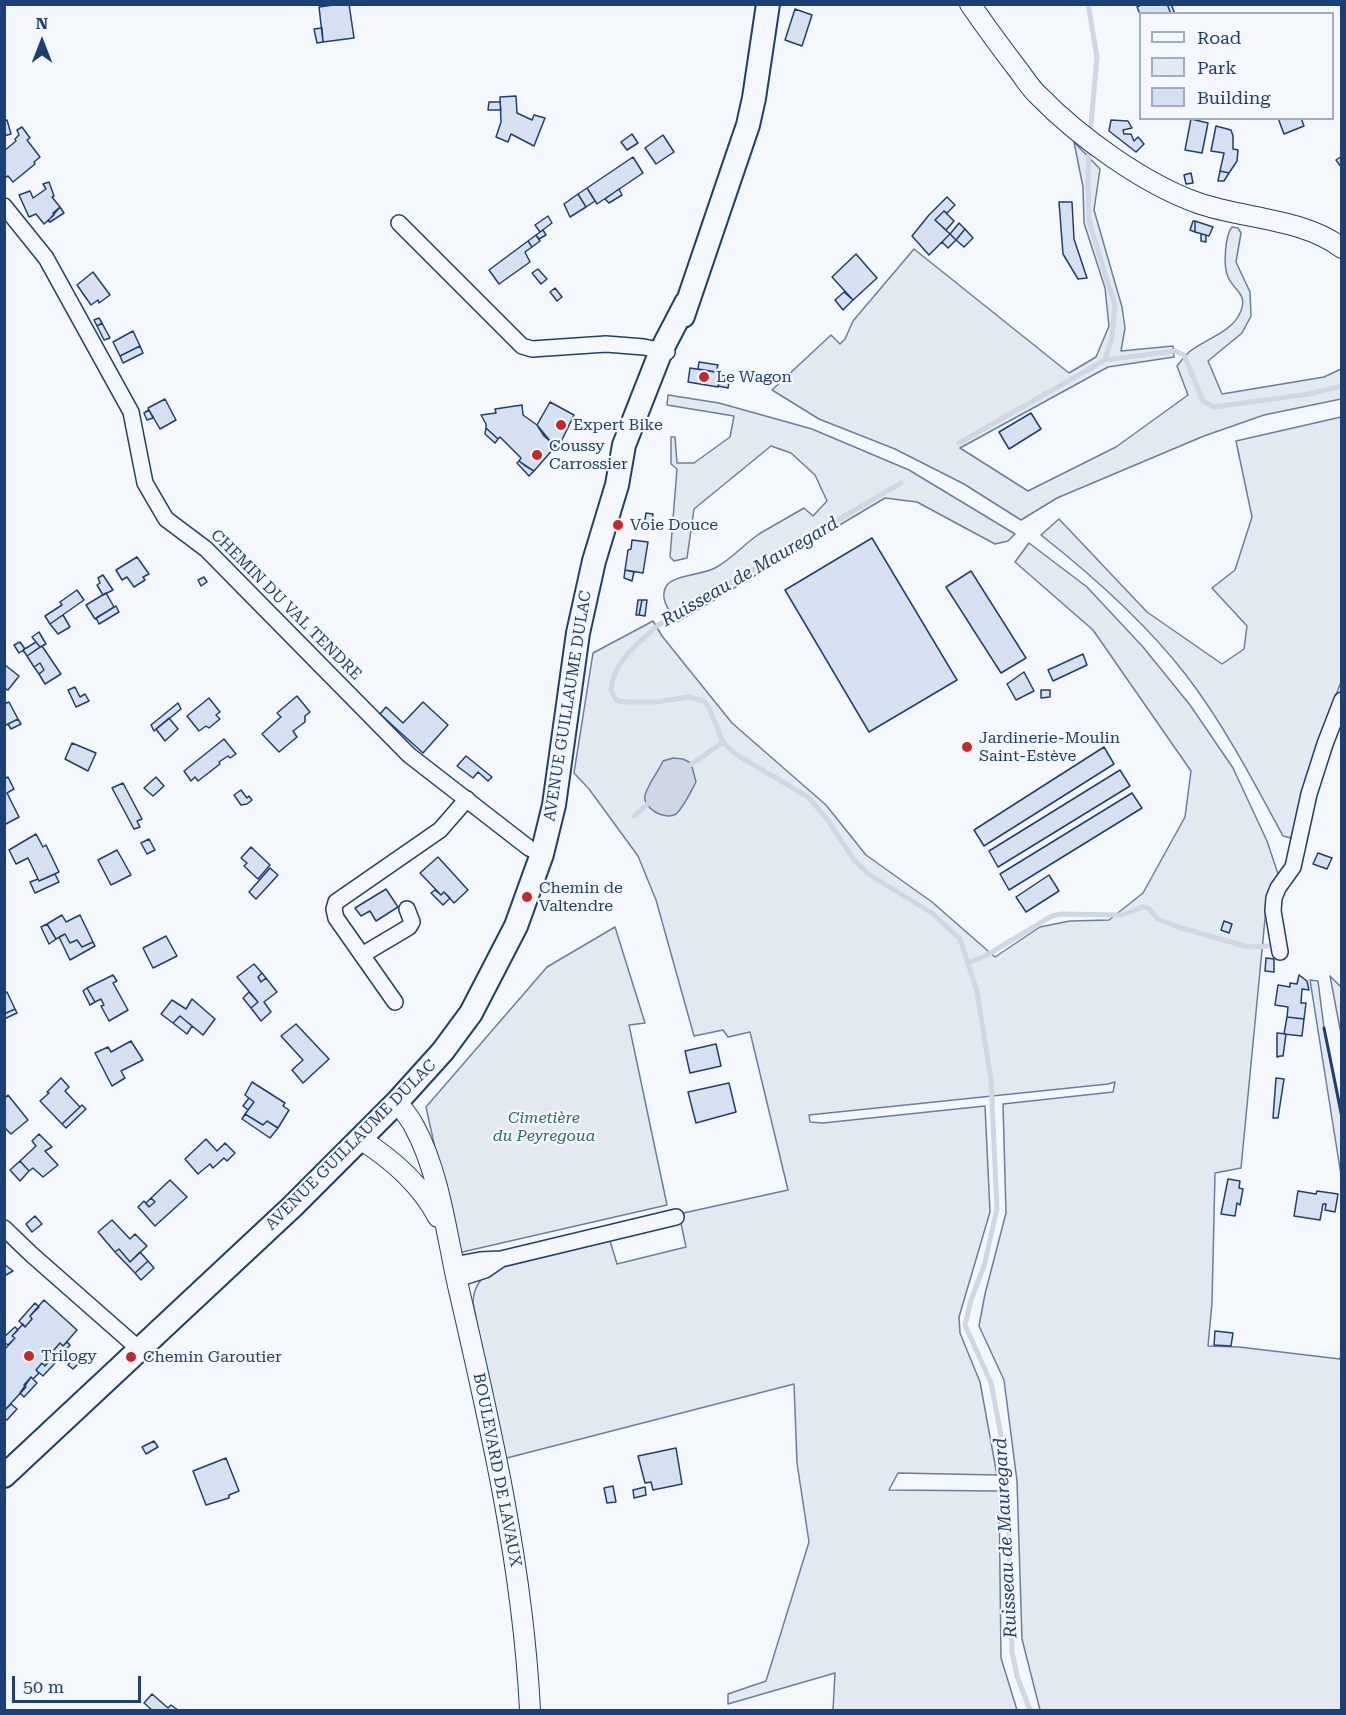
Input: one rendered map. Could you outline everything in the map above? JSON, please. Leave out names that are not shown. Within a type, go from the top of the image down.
[{"type":"main road","name":"AVENUE GUILLAUME DULAC","points":[[4,1476],[293,1206],[397,1102],[443,1051],[471,1013],[516,926],[542,854],[554,805],[578,633],[594,561],[617,485],[624,445],[686,303],[748,125],[768,4]]},
{"type":"street","points":[[970,4],[1038,96],[1076,130],[1112,157],[1142,176],[1198,203],[1310,230],[1332,240],[1341,248]]},
{"type":"street","name":"CHEMIN DU VAL TENDRE","points":[[4,206],[46,258],[132,412],[148,490],[166,519],[206,549],[410,754],[529,848],[542,854]]},
{"type":"street","points":[[399,223],[522,346],[532,349],[606,344],[644,347],[666,352]]},
{"type":"street","points":[[1280,952],[1273,911],[1274,898],[1278,888],[1293,867],[1309,794],[1341,700]]},
{"type":"street","points":[[395,1002],[336,918],[334,909],[336,902],[440,830],[467,800]]},
{"type":"street","points":[[362,955],[409,927],[412,922],[407,909]]},
{"type":"street","name":"BOULEVARD DE LAVAUX","points":[[397,1102],[414,1125],[426,1150],[480,1379],[511,1530],[527,1660],[530,1710]]},
{"type":"street","name":"BOULEVARD DE LAVAUX","points":[[360,1139],[384,1154],[409,1176],[429,1200],[446,1233]]},
{"type":"street","points":[[409,1176],[431,1167]]},
{"type":"street","points":[[455,1272],[675,1217]]},
{"type":"street","points":[[4,1228],[139,1349]]},
{"type":"green space","points":[[1074,142],[1100,169],[1094,210],[1122,307],[1125,328],[1121,351],[1173,346],[1174,357],[1108,367],[960,448],[1028,491],[1116,447],[1188,395],[1177,366],[1195,347],[1231,325],[1242,307],[1242,297],[1226,272],[1226,244],[1232,227],[1238,228],[1241,233],[1236,262],[1250,292],[1251,316],[1242,333],[1208,361],[1222,394],[1324,377],[1341,369],[1341,399],[1264,415],[1204,436],[1057,498],[1021,520],[964,484],[895,449],[819,419],[772,390],[831,335],[840,344],[845,339],[853,321],[914,249],[1069,373],[1096,357],[1109,326],[1105,288],[1084,223],[1083,187]]},
{"type":"green space","points":[[668,395],[719,403],[812,429],[909,470],[1015,534],[1008,541],[995,544],[917,502],[885,498],[677,622],[664,600],[667,585],[682,577],[715,568],[759,534],[804,508],[813,516],[827,501],[815,475],[791,453],[771,446],[694,509],[687,558],[674,561],[670,557],[677,469],[671,464],[671,437],[675,437],[677,463],[694,463],[730,437],[734,416],[667,405]]},
{"type":"green space","points":[[1341,417],[1341,682],[1317,744],[1291,838],[1283,836],[1225,733],[1200,693],[1170,655],[1118,600],[1041,535],[1059,519],[1147,612],[1222,664],[1244,649],[1247,626],[1212,588],[1235,570],[1252,517],[1236,441]]},
{"type":"green space","points":[[1029,543],[1087,587],[1143,647],[1190,705],[1233,768],[1267,841],[1279,877],[1267,898],[1241,1168],[1215,1173],[1212,1303],[1208,1346],[1239,1347],[1340,1359],[1341,1355],[1341,1710],[1040,1710],[1022,1639],[1017,1481],[1004,1380],[979,1326],[1006,1213],[1003,1104],[1113,1092],[1115,1082],[809,1115],[810,1122],[823,1123],[985,1106],[990,1212],[959,1317],[960,1333],[980,1382],[997,1475],[898,1473],[889,1490],[999,1491],[1001,1658],[1017,1710],[833,1710],[835,1673],[728,1704],[728,1694],[766,1681],[809,1542],[797,1463],[794,1384],[503,1459],[473,1302],[476,1287],[491,1270],[610,1241],[617,1264],[686,1247],[679,1214],[788,1190],[750,1032],[728,1037],[723,1030],[694,1036],[656,900],[638,856],[589,789],[574,773],[593,653],[653,621],[662,636],[732,723],[826,805],[866,855],[932,902],[995,957],[1040,927],[1070,921],[1109,920],[1143,893],[1185,817],[1191,771],[1093,630],[1015,562]]},
{"type":"green space","name":"Cimetière du Peyregoua","points":[[615,927],[645,1023],[629,1025],[667,1205],[458,1253],[426,1107],[547,967]]},
{"type":"green space","points":[[1330,976],[1341,987],[1341,1034]]},
{"type":"green space","points":[[1310,980],[1318,981],[1324,1028],[1341,1117],[1341,1175]]},
{"type":"shaded area","points":[[673,758],[691,763],[696,782],[679,811],[666,816],[651,809],[645,800],[645,795],[663,761]]},
{"type":"building","points":[[349,4],[354,38],[323,42],[319,7]]},
{"type":"building","points":[[1143,4],[1167,4],[1170,12],[1139,12],[1137,7]]},
{"type":"building","points":[[1167,4],[1171,4],[1174,12],[1170,12]]},
{"type":"building","points":[[795,9],[812,15],[802,46],[785,40]]},
{"type":"building","points":[[322,28],[323,42],[317,43],[314,29]]},
{"type":"building","points":[[516,96],[517,113],[532,120],[534,115],[545,118],[534,146],[511,134],[508,142],[496,137],[501,122],[500,97]]},
{"type":"building","points":[[489,102],[500,102],[501,110],[488,110]]},
{"type":"building","points":[[7,120],[11,134],[4,136],[4,121]]},
{"type":"building","points":[[1111,120],[1128,121],[1132,128],[1123,130],[1124,134],[1131,134],[1134,141],[1138,137],[1144,144],[1136,152],[1109,131]]},
{"type":"building","points":[[1191,120],[1208,123],[1202,153],[1185,150]]},
{"type":"building","points":[[1279,120],[1302,120],[1304,126],[1284,134]]},
{"type":"building","points":[[1216,126],[1231,130],[1233,149],[1238,150],[1237,161],[1229,173],[1220,171],[1224,153],[1211,151]]},
{"type":"building","points":[[22,127],[30,138],[27,140],[40,157],[13,182],[8,176],[4,178],[4,151],[16,141],[19,135],[17,130]]},
{"type":"building","points":[[632,134],[638,143],[627,150],[621,142]]},
{"type":"building","points":[[663,135],[674,152],[656,164],[645,148]]},
{"type":"building","points":[[1342,156],[1342,168],[1336,160]]},
{"type":"building","points":[[633,157],[643,173],[597,204],[587,188]]},
{"type":"building","points":[[1220,171],[1229,173],[1224,181],[1218,181]]},
{"type":"building","points":[[1191,173],[1193,183],[1186,184],[1184,175]]},
{"type":"building","points":[[49,182],[54,196],[52,197],[60,207],[44,224],[36,214],[29,217],[19,195],[30,191],[33,198],[46,189],[43,184]]},
{"type":"building","points":[[587,188],[595,201],[586,207],[578,194]]},
{"type":"building","points":[[619,189],[622,195],[609,203],[605,199]]},
{"type":"building","points":[[578,194],[586,207],[570,217],[564,204]]},
{"type":"building","points":[[947,197],[955,205],[935,220],[950,234],[929,255],[912,236]]},
{"type":"building","points":[[1059,202],[1072,202],[1074,239],[1087,278],[1078,279],[1063,254]]},
{"type":"building","points":[[60,207],[64,213],[48,221]]},
{"type":"building","points":[[944,211],[954,221],[946,230],[935,220]]},
{"type":"building","points":[[548,216],[552,223],[540,232],[535,225]]},
{"type":"building","points":[[1195,221],[1195,232],[1190,230]]},
{"type":"building","points":[[1195,221],[1213,227],[1209,236],[1195,232]]},
{"type":"building","points":[[959,223],[965,229],[956,240],[950,234]]},
{"type":"building","points":[[965,229],[973,238],[964,247],[956,240]]},
{"type":"building","points":[[543,230],[546,235],[539,239],[536,235]]},
{"type":"building","points":[[950,234],[956,240],[948,248],[942,242]]},
{"type":"building","points":[[1201,234],[1206,235],[1206,242],[1201,241]]},
{"type":"building","points":[[536,235],[540,241],[532,247],[528,241]]},
{"type":"building","points":[[528,241],[532,247],[525,252],[530,262],[499,284],[489,270]]},
{"type":"building","points":[[856,254],[877,278],[853,300],[832,277]]},
{"type":"building","points":[[538,269],[547,279],[541,284],[532,273]]},
{"type":"building","points":[[93,272],[110,295],[99,303],[98,300],[91,305],[77,285]]},
{"type":"building","points":[[555,288],[562,297],[557,301],[550,292]]},
{"type":"building","points":[[844,292],[853,300],[843,310],[835,300]]},
{"type":"building","points":[[99,318],[102,323],[97,326],[94,320]]},
{"type":"building","points":[[102,323],[110,338],[104,340],[97,326]]},
{"type":"building","points":[[133,331],[140,346],[120,356],[113,342]]},
{"type":"building","points":[[140,346],[143,353],[123,363],[120,356]]},
{"type":"building","points":[[699,362],[718,365],[716,372],[698,369]]},
{"type":"building","points":[[690,368],[721,373],[718,387],[688,382]]},
{"type":"building","points":[[720,375],[730,377],[728,388],[718,386]]},
{"type":"building","points":[[165,399],[176,420],[160,429],[148,408]]},
{"type":"building","points":[[550,402],[574,415],[558,448],[544,436],[537,425]]},
{"type":"building","points":[[522,405],[523,415],[537,425],[555,447],[534,471],[519,461],[521,458],[500,437],[498,439],[486,428],[481,415],[496,413],[495,409]]},
{"type":"building","points":[[149,410],[153,418],[147,420],[144,413]]},
{"type":"building","points":[[1031,413],[1041,429],[1009,449],[999,432]]},
{"type":"building","points":[[486,428],[498,439],[495,443],[485,434]]},
{"type":"building","points":[[519,461],[534,471],[529,476],[517,463]]},
{"type":"building","points":[[646,513],[653,514],[651,527],[644,525]]},
{"type":"building","points":[[872,538],[957,680],[869,732],[785,590]]},
{"type":"building","points":[[632,540],[648,542],[643,573],[625,570]]},
{"type":"building","points":[[137,557],[149,574],[143,577],[145,580],[134,587],[127,577],[122,580],[116,570]]},
{"type":"building","points":[[625,570],[634,572],[632,581],[624,578]]},
{"type":"building","points":[[971,571],[1026,658],[1001,673],[946,587]]},
{"type":"building","points":[[103,575],[113,590],[103,595],[97,585],[100,583],[98,578]]},
{"type":"building","points":[[204,577],[207,582],[201,586],[198,580]]},
{"type":"building","points":[[77,590],[84,600],[50,624],[45,616],[62,605],[60,602]]},
{"type":"building","points":[[106,593],[114,607],[95,619],[86,605]]},
{"type":"building","points":[[638,600],[642,600],[639,615],[636,615]]},
{"type":"building","points":[[642,600],[647,600],[645,616],[639,615]]},
{"type":"building","points":[[116,606],[119,612],[99,624],[96,618]]},
{"type":"building","points":[[63,615],[70,627],[58,634],[50,624]]},
{"type":"building","points":[[39,632],[46,644],[40,647],[32,637]]},
{"type":"building","points":[[20,642],[25,649],[19,653],[14,645]]},
{"type":"building","points":[[36,642],[40,647],[27,656],[23,650]]},
{"type":"building","points":[[42,646],[61,674],[45,684],[39,674],[44,670],[40,663],[34,667],[27,656]]},
{"type":"building","points":[[1083,654],[1087,665],[1053,681],[1048,670]]},
{"type":"building","points":[[40,663],[44,670],[39,674],[34,667]]},
{"type":"building","points":[[5,665],[19,676],[8,690],[4,688]]},
{"type":"building","points":[[1024,672],[1034,691],[1016,700],[1007,684]]},
{"type":"building","points":[[75,687],[80,697],[85,694],[89,701],[76,707],[68,690]]},
{"type":"building","points":[[1041,690],[1050,690],[1050,697],[1041,698]]},
{"type":"building","points":[[297,696],[310,712],[305,716],[305,722],[293,731],[297,737],[279,752],[262,734],[281,717],[277,713]]},
{"type":"building","points":[[209,698],[220,712],[216,715],[220,719],[209,728],[206,726],[199,731],[187,716]]},
{"type":"building","points":[[9,702],[18,719],[4,726],[4,704]]},
{"type":"building","points":[[423,702],[448,725],[423,753],[380,714],[386,707],[403,723]]},
{"type":"building","points":[[178,703],[181,709],[154,731],[151,725]]},
{"type":"building","points":[[169,718],[178,729],[165,741],[156,729]]},
{"type":"building","points":[[18,719],[21,724],[11,729],[8,724]]},
{"type":"building","points":[[224,739],[236,754],[219,762],[220,764],[198,781],[195,777],[191,781],[184,771]]},
{"type":"building","points":[[72,743],[96,753],[88,771],[65,759]]},
{"type":"building","points":[[1104,747],[1114,764],[984,846],[974,830]]},
{"type":"building","points":[[466,756],[492,777],[488,781],[478,772],[473,778],[457,766]]},
{"type":"building","points":[[1120,770],[1130,786],[998,867],[989,851]]},
{"type":"building","points":[[8,777],[14,789],[7,793],[19,817],[4,825],[4,779]]},
{"type":"building","points":[[156,777],[164,786],[153,796],[144,788]]},
{"type":"building","points":[[123,783],[142,819],[137,821],[140,827],[134,829],[112,788]]},
{"type":"building","points":[[241,790],[247,798],[249,796],[252,800],[247,804],[241,805],[234,795]]},
{"type":"building","points":[[1132,793],[1142,808],[1009,890],[1000,874]]},
{"type":"building","points":[[36,834],[43,847],[46,845],[59,872],[39,881],[28,858],[16,864],[9,850]]},
{"type":"building","points":[[149,839],[155,850],[147,854],[141,843]]},
{"type":"building","points":[[251,847],[270,865],[258,879],[244,866],[247,863],[241,858]]},
{"type":"building","points":[[117,850],[131,875],[111,885],[98,860]]},
{"type":"building","points":[[1318,853],[1332,858],[1327,869],[1313,864]]},
{"type":"building","points":[[438,857],[468,890],[454,903],[444,892],[441,895],[420,873]]},
{"type":"building","points":[[270,868],[278,875],[256,899],[249,892]]},
{"type":"building","points":[[55,874],[59,882],[35,893],[30,882]]},
{"type":"building","points":[[1049,875],[1059,891],[1026,912],[1016,897]]},
{"type":"building","points":[[386,889],[398,907],[376,921],[370,911],[361,916],[355,908]]},
{"type":"building","points":[[435,890],[441,895],[444,892],[450,898],[443,905],[431,893]]},
{"type":"building","points":[[62,915],[66,922],[80,915],[93,942],[82,947],[77,940],[70,943],[65,934],[56,939],[47,924]]},
{"type":"building","points":[[1224,921],[1232,924],[1229,933],[1221,930]]},
{"type":"building","points":[[47,924],[56,939],[49,944],[41,927]]},
{"type":"building","points":[[65,934],[70,943],[77,940],[82,947],[93,942],[95,946],[70,960],[59,937]]},
{"type":"building","points":[[166,936],[177,956],[153,968],[143,948]]},
{"type":"building","points":[[1266,958],[1274,959],[1274,972],[1265,971]]},
{"type":"building","points":[[254,964],[262,973],[258,977],[261,982],[266,978],[277,992],[264,1002],[271,1012],[261,1021],[251,1008],[258,1002],[237,977]]},
{"type":"building","points":[[262,973],[266,978],[261,982],[258,977]]},
{"type":"building","points":[[113,975],[117,981],[113,983],[128,1010],[109,1021],[101,1006],[104,1005],[101,999],[95,1002],[87,988]]},
{"type":"building","points":[[1299,975],[1307,981],[1309,990],[1302,989],[1301,1003],[1306,1003],[1304,1019],[1287,1017],[1288,1007],[1275,1005],[1278,985],[1290,987],[1290,983],[1297,984]]},
{"type":"building","points":[[87,988],[95,1002],[90,1005],[83,991]]},
{"type":"building","points":[[7,992],[15,1009],[4,1014],[4,993]]},
{"type":"building","points":[[249,992],[258,1002],[251,1008],[243,998]]},
{"type":"building","points":[[192,999],[215,1019],[203,1035],[180,1016],[173,1023],[161,1014],[172,1000],[186,1009]]},
{"type":"building","points":[[15,1009],[17,1013],[4,1019],[4,1014]]},
{"type":"building","points":[[180,1016],[192,1026],[187,1034],[173,1023]]},
{"type":"building","points":[[1287,1017],[1304,1019],[1302,1036],[1284,1034]]},
{"type":"building","points":[[296,1024],[329,1059],[303,1083],[292,1070],[303,1060],[281,1036]]},
{"type":"building","points":[[1277,1033],[1286,1034],[1283,1056],[1277,1057]]},
{"type":"building","points":[[131,1041],[143,1060],[121,1071],[125,1078],[112,1086],[95,1053],[108,1047],[111,1052]]},
{"type":"building","points":[[716,1044],[721,1066],[690,1073],[685,1051]]},
{"type":"building","points":[[61,1078],[69,1087],[65,1091],[80,1107],[62,1124],[40,1101]]},
{"type":"building","points":[[1276,1078],[1284,1079],[1278,1118],[1273,1118]]},
{"type":"building","points":[[252,1082],[285,1103],[283,1106],[289,1110],[278,1128],[267,1121],[263,1125],[245,1114],[254,1102],[245,1095]]},
{"type":"building","points":[[729,1083],[736,1112],[696,1123],[688,1092]]},
{"type":"building","points":[[8,1095],[28,1120],[11,1134],[4,1127],[4,1099]]},
{"type":"building","points":[[249,1098],[254,1102],[248,1110],[243,1106]]},
{"type":"building","points":[[82,1105],[86,1109],[66,1128],[62,1124]]},
{"type":"building","points":[[245,1114],[263,1125],[267,1121],[278,1128],[270,1138],[242,1119]]},
{"type":"building","points":[[39,1134],[52,1147],[45,1151],[58,1165],[43,1177],[33,1168],[29,1171],[20,1161],[36,1146],[32,1141]]},
{"type":"building","points":[[206,1139],[217,1151],[225,1143],[235,1153],[227,1161],[224,1158],[213,1168],[210,1164],[198,1174],[185,1159]]},
{"type":"building","points":[[20,1161],[29,1171],[20,1181],[10,1170]]},
{"type":"building","points":[[1228,1179],[1240,1181],[1239,1188],[1243,1189],[1235,1216],[1221,1214]]},
{"type":"building","points":[[170,1180],[187,1197],[155,1226],[138,1207],[144,1201],[149,1207],[155,1202],[151,1198]]},
{"type":"building","points":[[1298,1191],[1338,1194],[1335,1212],[1325,1210],[1326,1204],[1323,1204],[1320,1220],[1294,1216]]},
{"type":"building","points":[[151,1198],[155,1202],[149,1207],[146,1203]]},
{"type":"building","points":[[35,1216],[42,1224],[32,1232],[26,1224]]},
{"type":"building","points":[[112,1220],[130,1239],[135,1234],[147,1246],[130,1262],[119,1249],[115,1252],[98,1232]]},
{"type":"building","points":[[119,1249],[130,1262],[140,1252],[148,1261],[135,1273],[115,1252]]},
{"type":"building","points":[[148,1261],[154,1268],[141,1280],[135,1273]]},
{"type":"building","points":[[4,1264],[13,1271],[4,1276]]},
{"type":"building","name":"Trilogy","points":[[44,1300],[77,1330],[63,1346],[60,1343],[53,1351],[56,1353],[45,1366],[42,1363],[36,1370],[39,1373],[33,1379],[31,1377],[24,1385],[26,1387],[4,1411],[4,1350],[15,1338],[12,1336],[23,1324],[25,1327],[32,1319],[30,1316]]},
{"type":"building","points":[[35,1303],[39,1307],[30,1316],[32,1319],[25,1327],[19,1321]]},
{"type":"building","points":[[15,1327],[18,1330],[12,1336],[15,1338],[8,1345],[4,1342],[4,1337]]},
{"type":"building","points":[[1215,1331],[1233,1333],[1231,1346],[1214,1345]]},
{"type":"building","points":[[67,1342],[70,1345],[60,1357],[53,1351],[60,1343],[63,1346]]},
{"type":"building","points":[[75,1356],[81,1361],[73,1369],[68,1365]]},
{"type":"building","points":[[51,1359],[55,1363],[43,1376],[36,1370],[42,1363],[45,1366]]},
{"type":"building","points":[[31,1377],[37,1383],[24,1397],[20,1393]]},
{"type":"building","points":[[11,1404],[17,1409],[7,1420],[4,1418],[4,1411]]},
{"type":"building","points":[[154,1441],[158,1447],[146,1454],[142,1447]]},
{"type":"building","points":[[676,1448],[682,1484],[653,1490],[651,1482],[645,1483],[638,1456]]},
{"type":"building","points":[[226,1458],[239,1491],[229,1495],[229,1498],[206,1505],[193,1471]]},
{"type":"building","points":[[613,1486],[616,1502],[607,1503],[604,1488]]},
{"type":"building","points":[[645,1487],[646,1495],[634,1498],[633,1490]]},
{"type":"building","points":[[152,1694],[168,1708],[171,1705],[178,1710],[152,1710],[144,1703]]},
{"type":"waterway","name":"Ruisseau de Mauregard","points":[[1088,4],[1097,57],[1090,135]]},
{"type":"waterway","name":"Ruisseau de Mauregard","points":[[959,443],[1105,360],[1112,337],[1115,306],[1089,221],[1089,148]]},
{"type":"waterway","points":[[1105,360],[1175,351],[1184,355],[1203,401],[1214,407],[1309,394],[1342,386]]},
{"type":"waterway","name":"Ruisseau de Mauregard","points":[[901,483],[657,626],[621,662],[611,690],[616,700],[625,702],[656,702],[689,697],[704,701],[723,742],[737,755],[808,797],[827,819],[854,860],[867,873],[933,914],[960,939],[977,991],[991,1080],[997,1209],[984,1266],[971,1300],[965,1325],[991,1383],[1004,1451],[1012,1652],[1017,1676],[1030,1710]]},
{"type":"waterway","points":[[686,768],[723,742]]},
{"type":"waterway","points":[[634,816],[651,801]]},
{"type":"waterway","points":[[968,963],[987,955],[1052,916],[1061,914],[1122,915],[1142,907],[1148,908],[1158,919],[1178,927],[1248,947],[1269,946]]},
{"type":"wall","points":[[1324,1028],[1342,1117]]},
{"type":"place","name":"Le Wagon","points":[[704,377]]},
{"type":"place","name":"Expert Bike","points":[[561,425]]},
{"type":"place","name":"Coussy Carrossier","points":[[537,455]]},
{"type":"place","name":"Voie Douce","points":[[618,525]]},
{"type":"place","name":"Jardinerie-Moulin Saint-Estève","points":[[967,747]]},
{"type":"place","name":"Chemin de Valtendre","points":[[527,897]]},
{"type":"place","name":"Trilogy","points":[[29,1356]]},
{"type":"place","name":"Chemin Garoutier","points":[[131,1357]]}]
